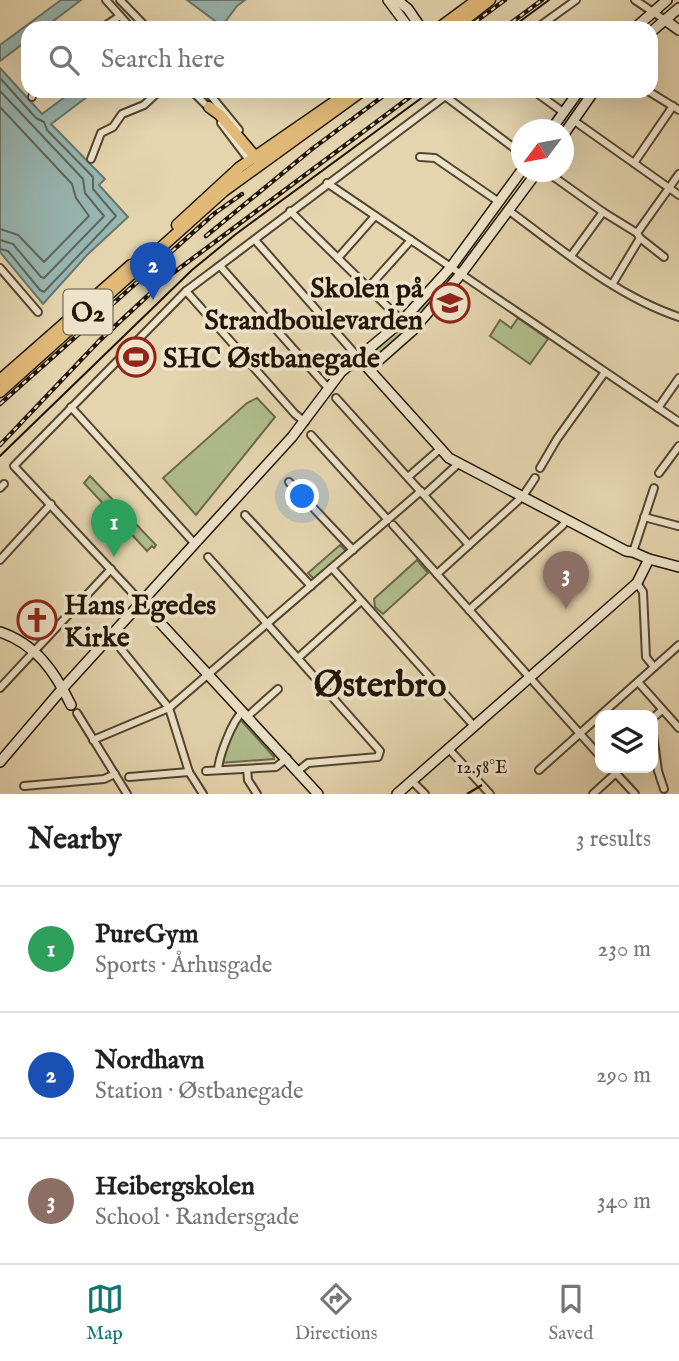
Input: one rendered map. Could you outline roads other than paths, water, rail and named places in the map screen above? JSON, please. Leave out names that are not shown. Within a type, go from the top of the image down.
[{"type":"main road","points":[[448,21],[477,0]]},
{"type":"main road","points":[[463,21],[490,0]]},
{"type":"main road","name":"O2","points":[[0,380],[256,158],[340,98]]},
{"type":"main road","name":"O2","points":[[0,392],[256,158],[351,98]]},
{"type":"main road","points":[[209,107],[256,158]]},
{"type":"street","points":[[106,0],[125,21]]},
{"type":"street","points":[[120,0],[140,21]]},
{"type":"street","points":[[388,0],[404,21]]},
{"type":"street","points":[[399,0],[416,21]]},
{"type":"street","points":[[551,21],[576,0]]},
{"type":"street","points":[[635,0],[679,30]]},
{"type":"street","points":[[642,21],[667,0]]},
{"type":"street","points":[[658,26],[679,8]]},
{"type":"street","points":[[112,21],[120,16]]},
{"type":"street","points":[[634,163],[676,108],[658,97]]},
{"type":"street","points":[[91,159],[101,133],[113,127],[122,114],[144,105],[152,98]]},
{"type":"street","points":[[199,98],[209,107]]},
{"type":"street","points":[[212,98],[256,158]]},
{"type":"street","points":[[318,794],[14,466],[186,291],[442,98]]},
{"type":"street","points":[[455,98],[511,145]]},
{"type":"street","points":[[544,98],[564,112]]},
{"type":"street","points":[[559,119],[574,98]]},
{"type":"street","points":[[574,119],[589,98]]},
{"type":"street","points":[[574,121],[679,195]]},
{"type":"street","points":[[420,157],[435,158],[499,202]]},
{"type":"street","points":[[612,283],[638,236],[679,174]]},
{"type":"street","points":[[0,762],[63,688],[305,422],[328,388],[357,356],[402,321],[451,267],[513,182]]},
{"type":"street","points":[[369,369],[412,331],[461,274],[529,182]]},
{"type":"street","points":[[561,182],[664,257]]},
{"type":"street","points":[[327,183],[679,422]]},
{"type":"street","points":[[508,209],[612,283],[678,317]]},
{"type":"street","points":[[290,211],[402,321]]},
{"type":"street","points":[[571,256],[603,212]]},
{"type":"street","points":[[338,258],[375,215]]},
{"type":"street","points":[[255,240],[440,449],[458,464],[626,551],[679,568]]},
{"type":"street","points":[[368,288],[411,240]]},
{"type":"street","points":[[220,266],[328,388]]},
{"type":"street","points":[[0,268],[38,312]]},
{"type":"street","points":[[186,291],[305,422]]},
{"type":"street","points":[[540,468],[605,372]]},
{"type":"street","points":[[657,408],[679,378]]},
{"type":"street","points":[[337,398],[469,545]]},
{"type":"street","points":[[71,407],[195,544]]},
{"type":"street","points":[[311,435],[595,750]]},
{"type":"street","points":[[659,473],[679,446]]},
{"type":"street","points":[[408,477],[440,449]]},
{"type":"street","points":[[93,740],[169,708],[458,464]]},
{"type":"street","points":[[437,575],[523,496],[535,478]]},
{"type":"street","points":[[289,482],[353,550]]},
{"type":"street","points":[[633,552],[654,488]]},
{"type":"street","points":[[0,560],[51,504]]},
{"type":"street","points":[[245,514],[311,586]]},
{"type":"street","points":[[644,517],[678,526]]},
{"type":"street","points":[[469,610],[566,519]]},
{"type":"street","points":[[208,556],[379,748],[380,754],[377,757],[308,763],[298,771]]},
{"type":"street","points":[[397,794],[637,583],[649,559]]},
{"type":"street","points":[[332,568],[474,726]]},
{"type":"street","points":[[0,688],[111,569]]},
{"type":"street","points":[[637,583],[643,592],[646,657],[654,667]]},
{"type":"street","points":[[298,658],[361,601]]},
{"type":"street","points":[[0,632],[17,638],[34,650],[63,688],[127,794]]},
{"type":"street","points":[[121,649],[169,708],[189,772],[203,794]]},
{"type":"street","points":[[539,770],[654,667],[678,649]]},
{"type":"street","points":[[638,682],[679,728]]},
{"type":"street","points":[[218,770],[237,716],[245,714],[278,690]]},
{"type":"street","points":[[658,714],[662,710]]},
{"type":"street","points":[[448,748],[490,794]]},
{"type":"street","points":[[206,771],[276,767],[287,758]]},
{"type":"street","points":[[247,769],[248,780],[257,794]]},
{"type":"street","points":[[658,771],[664,789]]},
{"type":"street","points":[[130,777],[189,772]]},
{"type":"street","points":[[593,794],[611,773]]},
{"type":"street","points":[[615,773],[635,794]]},
{"type":"street","points":[[24,786],[104,779],[115,774]]},
{"type":"street","points":[[412,780],[425,794]]},
{"type":"water","points":[[61,0],[81,0],[53,21],[33,21]]},
{"type":"water","points":[[187,0],[245,0],[226,21],[215,21]]},
{"type":"water","points":[[21,30],[21,45],[0,61],[0,45]]},
{"type":"water","points":[[0,68],[21,91],[21,98],[27,98],[42,114],[64,98],[86,98],[51,124],[105,179],[99,185],[128,217],[87,255],[43,304],[0,252]]},
{"type":"tram line","points":[[520,21],[549,0]]},
{"type":"tram line","points":[[0,456],[192,270],[236,234],[421,98]]},
{"type":"railway","points":[[476,21],[505,0]]},
{"type":"railway","points":[[514,21],[542,0]]},
{"type":"railway","points":[[206,236],[312,149],[381,98]]},
{"type":"railway","points":[[0,445],[99,341],[169,276],[409,98]]},
{"type":"railway","points":[[0,404],[215,213],[242,194]]},
{"type":"place","name":"Nordhavn","points":[[153,300]]},
{"type":"place","name":"Skolen på Strandboulevarden","points":[[450,303]]},
{"type":"place","name":"SHC Østbanegade","points":[[136,357]]},
{"type":"place","name":"PureGym","points":[[114,557]]},
{"type":"place","name":"Heibergskolen","points":[[566,609]]},
{"type":"place","name":"Hans Egedes Kirke","points":[[37,620]]},
{"type":"district","name":"Østerbro","points":[[380,684]]}]
